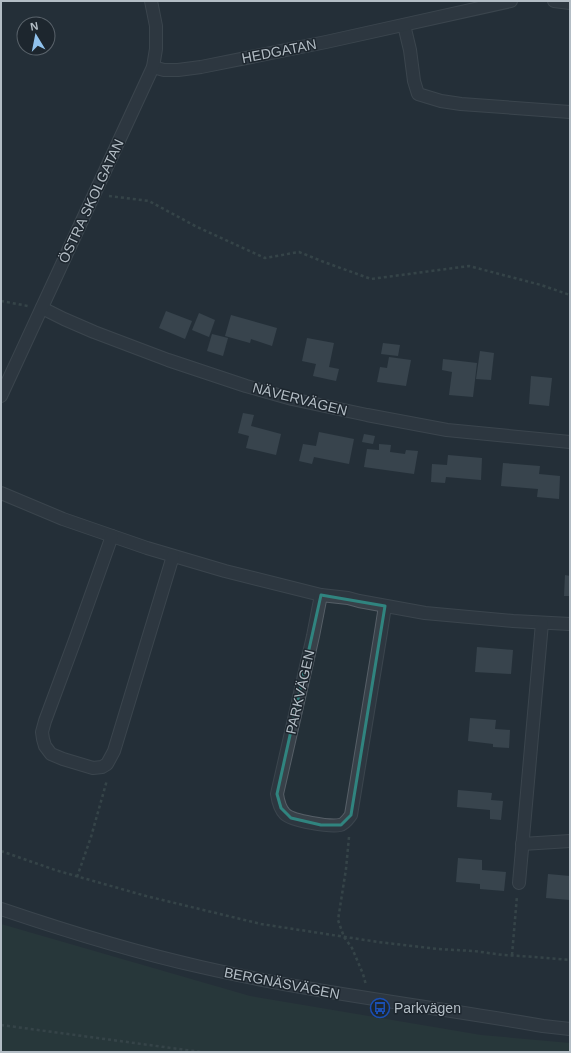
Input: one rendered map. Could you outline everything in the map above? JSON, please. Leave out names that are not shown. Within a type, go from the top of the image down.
[{"type":"street","name":"ÖSTRA SKOLGATAN","points":[[1,396],[153,67],[156,49],[156,26],[151,1]]},
{"type":"street","name":"HEDGATAN","points":[[153,67],[164,70],[186,69],[326,42],[511,1]]},
{"type":"street","points":[[554,1],[570,3]]},
{"type":"street","points":[[404,25],[410,50],[414,81],[418,94],[441,101],[461,104],[570,112]]},
{"type":"street","name":"NÄVERVÄGEN","points":[[42,308],[94,332],[168,360],[246,386],[292,399],[447,430],[570,442]]},
{"type":"street","points":[[1,493],[63,519],[172,556],[321,595],[348,598],[360,602],[425,613],[513,621],[570,624]]},
{"type":"street","points":[[112,536],[42,732],[45,746],[51,754],[64,759],[93,768],[102,767],[107,764],[114,750],[172,556]]},
{"type":"street","name":"PARKVÄGEN","points":[[321,595],[277,794],[281,808],[285,814],[291,818],[321,825],[341,825]]},
{"type":"street","points":[[341,825],[347,821],[351,815],[384,606]]},
{"type":"street","points":[[519,883],[542,623]]},
{"type":"street","points":[[522,844],[570,841]]},
{"type":"street","name":"BERGNÄSVÄGEN","points":[[1,909],[120,946],[200,967],[369,999],[570,1029]]},
{"type":"path","points":[[95,194],[149,202],[197,227],[265,258],[299,252],[371,279],[469,266],[541,285],[570,295]]},
{"type":"path","points":[[1,301],[42,308]]},
{"type":"path","points":[[77,876],[91,836],[107,779],[102,767]]},
{"type":"path","points":[[341,825],[349,837],[338,920],[344,938],[352,948],[363,974],[369,999]]},
{"type":"path","points":[[1,850],[55,870],[146,896],[261,924],[344,938],[438,949],[570,960]]},
{"type":"path","points":[[512,955],[519,883]]},
{"type":"path","points":[[1,1025],[201,1052]]},
{"type":"highlighted area","points":[[321,595],[385,606],[351,815],[341,825],[321,825],[291,818],[281,808],[277,794]]},
{"type":"green space","points":[[1,924],[250,996],[481,1035],[570,1043],[570,1052],[1,1052]]},
{"type":"building","points":[[166,311],[192,321],[185,339],[159,328]]},
{"type":"building","points":[[199,313],[215,320],[209,337],[192,330]]},
{"type":"building","points":[[231,315],[277,328],[272,346],[251,339],[250,343],[225,336]]},
{"type":"building","points":[[212,334],[228,338],[223,356],[207,351]]},
{"type":"building","points":[[307,338],[334,343],[329,367],[339,369],[336,381],[313,376],[316,364],[302,361]]},
{"type":"building","points":[[383,343],[400,345],[398,356],[381,354]]},
{"type":"building","points":[[480,351],[494,353],[491,380],[476,379]]},
{"type":"building","points":[[389,357],[411,360],[406,386],[377,382],[380,367],[387,368]]},
{"type":"building","points":[[443,359],[477,363],[473,397],[449,395],[452,372],[442,370]]},
{"type":"building","points":[[531,376],[552,378],[549,406],[529,404]]},
{"type":"building","points":[[243,413],[254,415],[251,426],[281,434],[276,455],[246,448],[249,436],[238,433]]},
{"type":"building","points":[[319,432],[354,439],[349,464],[314,457],[312,464],[299,461],[303,444],[316,446]]},
{"type":"building","points":[[364,434],[375,436],[373,444],[362,442]]},
{"type":"building","points":[[379,444],[391,445],[390,452],[405,454],[406,450],[418,451],[414,474],[364,467],[367,449],[379,450]]},
{"type":"building","points":[[448,455],[482,458],[481,480],[446,477],[445,483],[431,482],[432,464],[447,465]]},
{"type":"building","points":[[503,463],[540,466],[539,474],[560,476],[559,499],[537,497],[538,489],[501,486]]},
{"type":"building","points":[[565,575],[570,576],[570,596],[564,596]]},
{"type":"building","points":[[477,647],[513,650],[511,674],[475,672]]},
{"type":"building","points":[[470,718],[496,720],[495,729],[510,730],[509,748],[493,747],[493,744],[468,741]]},
{"type":"building","points":[[458,790],[492,793],[491,800],[503,801],[501,820],[490,819],[490,810],[457,807]]},
{"type":"building","points":[[458,858],[482,860],[482,870],[506,872],[504,891],[480,889],[480,884],[456,882]]},
{"type":"building","points":[[548,874],[570,876],[570,900],[546,898]]},
{"type":"place","name":"Parkvägen","points":[[380,1008]]}]
